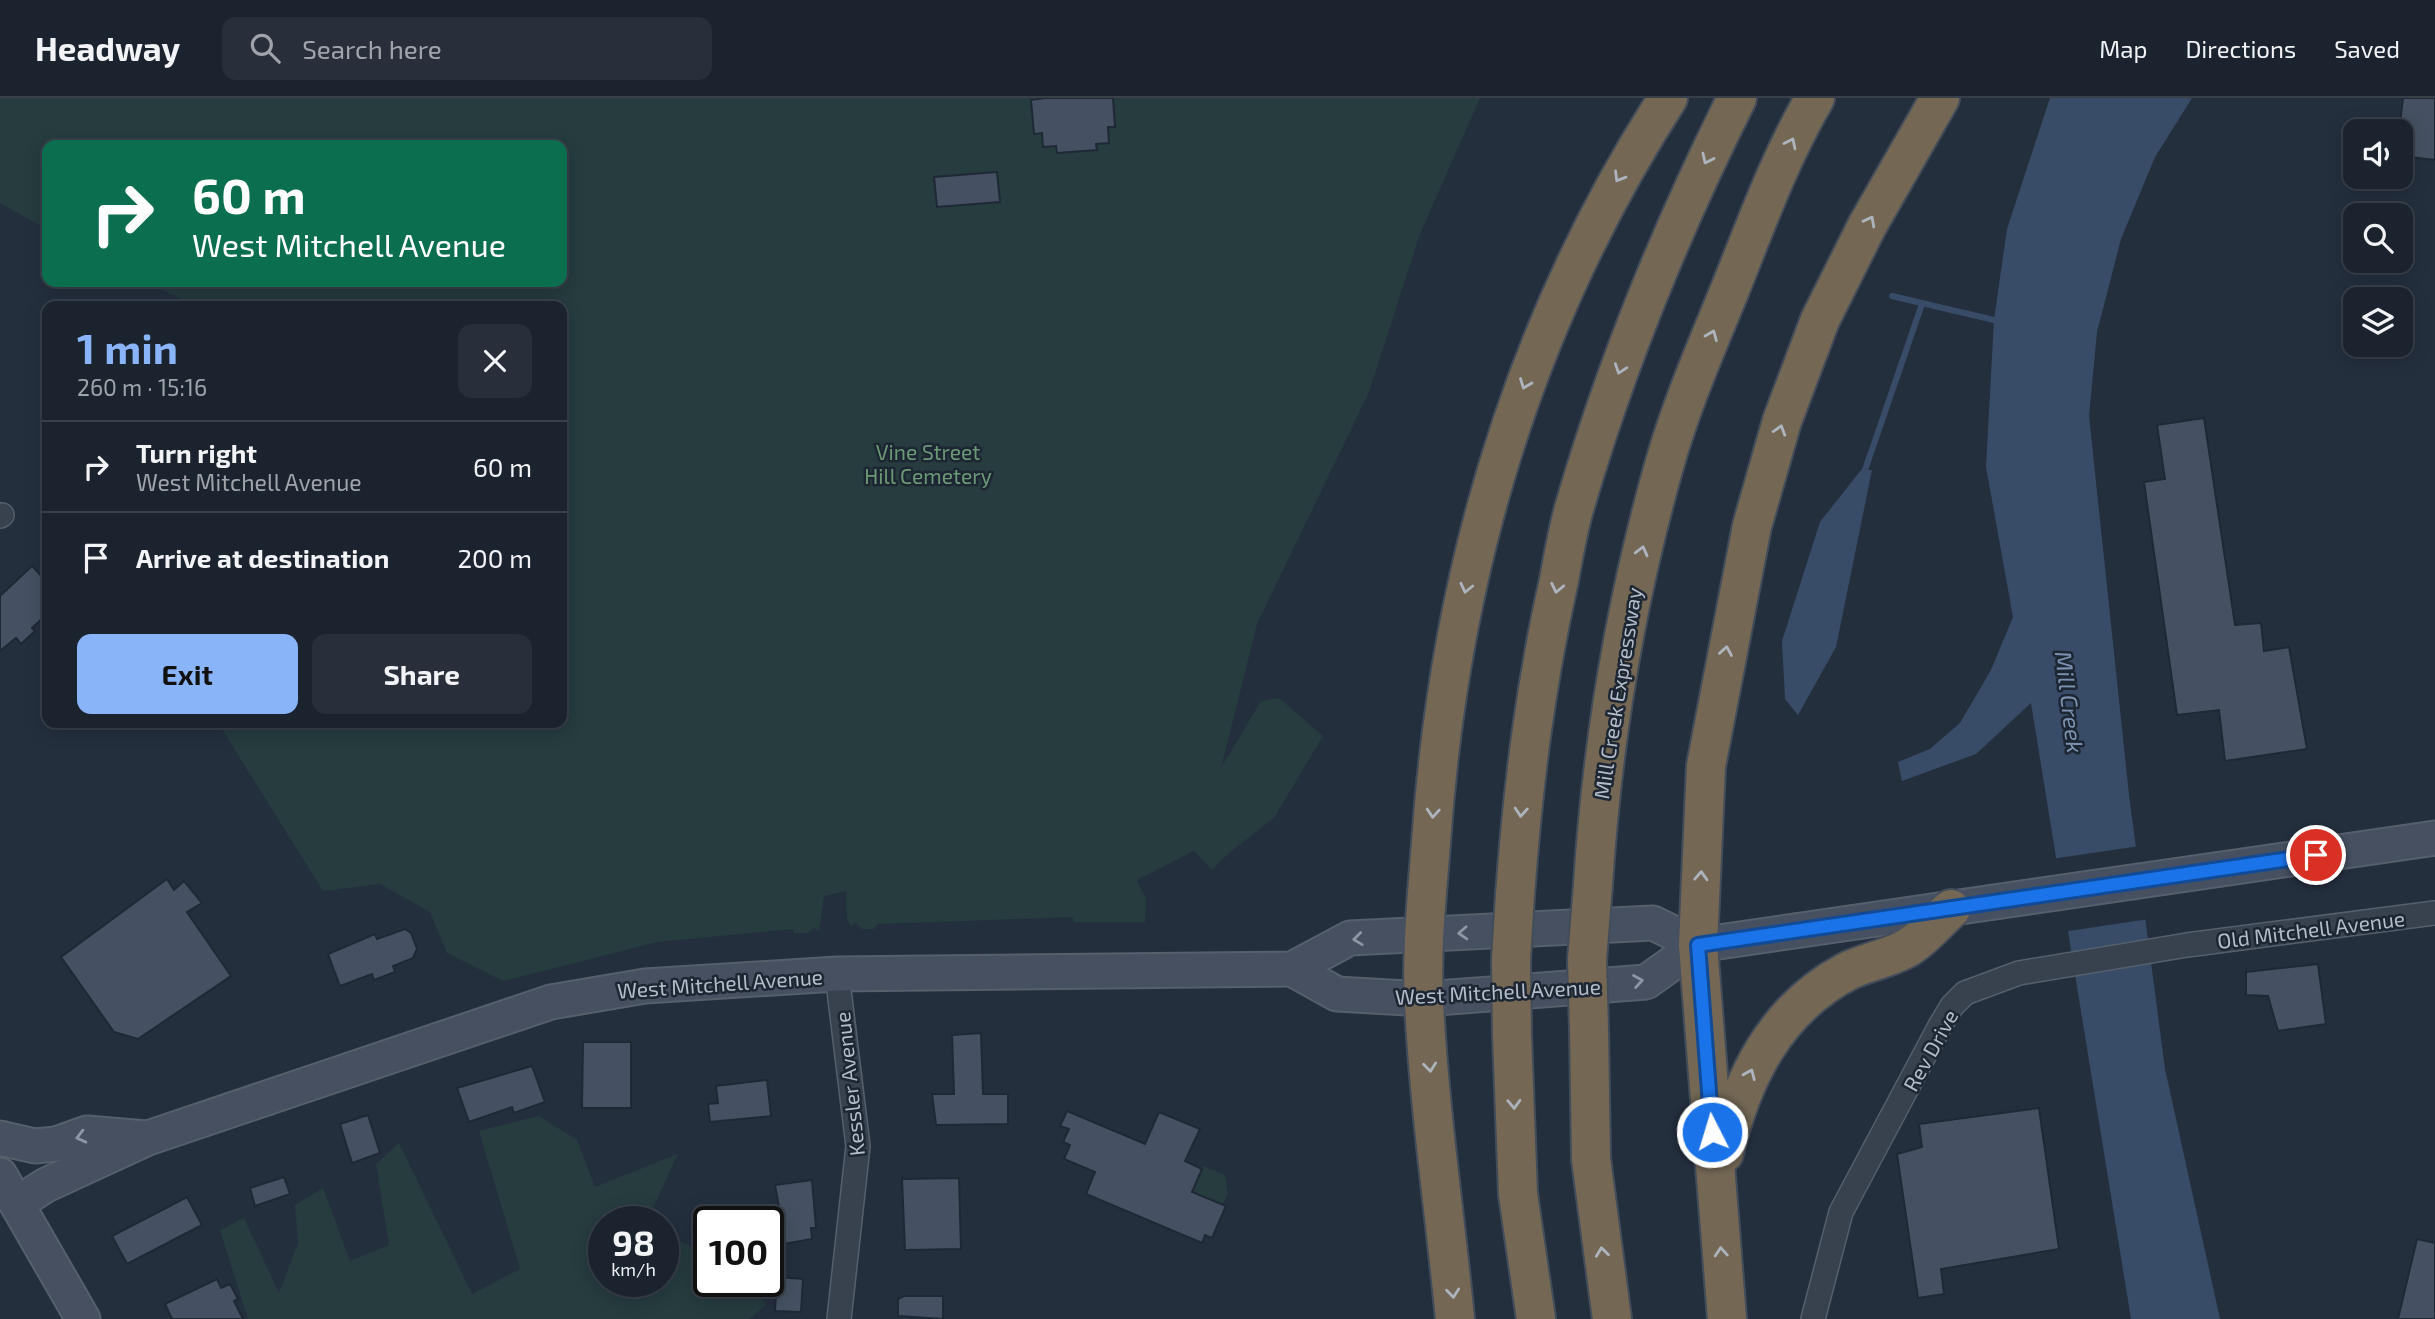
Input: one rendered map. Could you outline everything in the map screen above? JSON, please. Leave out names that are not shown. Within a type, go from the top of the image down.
[{"type":"highway","points":[[1455,1319],[1424,999],[1437,748],[1456,633],[1482,522],[1523,390],[1561,296],[1612,189],[1668,98]]},
{"type":"highway","points":[[1536,1319],[1518,1194],[1511,960],[1524,770],[1535,696],[1575,504],[1636,324],[1675,228],[1737,98]]},
{"type":"highway","name":"Mill Creek Expressway","points":[[1612,1319],[1591,1159],[1587,960],[1599,790],[1612,697],[1633,588],[1665,464],[1699,368],[1773,180],[1815,98]]},
{"type":"highway","points":[[1727,1319],[1698,945],[1706,766],[1756,512],[1782,421],[1820,320],[1867,226],[1940,98]]},
{"type":"highway","points":[[1717,1186],[1740,1096],[1756,1058],[1788,1017],[1816,990],[1849,970],[1908,947],[1951,909]]},
{"type":"main road","name":"West Mitchell Avenue","points":[[1292,969],[1337,994],[1424,999],[1646,982],[1698,945],[2435,838]]},
{"type":"main road","name":"West Mitchell Avenue","points":[[18,1203],[47,1185],[148,1138],[551,1002],[645,986],[837,974],[1292,969],[1350,938],[1653,923],[1698,945]]},
{"type":"main road","points":[[0,1138],[35,1146],[56,1144],[87,1133],[148,1138]]},
{"type":"main road","points":[[0,1175],[83,1319]]},
{"type":"street","name":"Old Mitchell Avenue","points":[[2187,945],[2435,913]]},
{"type":"street","name":"Rev Drive","points":[[1813,1319],[1841,1212],[1952,1006],[1965,993],[2019,973],[2187,945]]},
{"type":"street","name":"Kessler Avenue","points":[[837,974],[858,1146],[839,1319]]},
{"type":"green space","name":"Vine Street Hill Cemetery","points":[[0,98],[1480,98],[1420,234],[1369,392],[1257,624],[1221,768],[1261,701],[1279,698],[1323,736],[1274,818],[1229,853],[1212,870],[1194,851],[1137,880],[1146,899],[1145,922],[1074,922],[1072,917],[877,924],[874,929],[862,929],[855,922],[851,926],[847,920],[846,891],[824,896],[819,931],[814,928],[807,933],[794,933],[793,929],[657,942],[503,981],[447,953],[430,912],[380,884],[323,891],[221,728],[567,728],[567,301],[185,301],[157,287],[567,287],[567,140],[42,140],[42,226],[0,203]]},
{"type":"green space","points":[[539,1116],[577,1140],[595,1187],[678,1154],[654,1206],[588,1206],[588,1297],[679,1297],[679,1241],[693,1247],[693,1297],[761,1297],[766,1305],[749,1319],[248,1319],[220,1230],[244,1218],[279,1293],[298,1243],[295,1205],[323,1188],[350,1261],[389,1245],[376,1164],[399,1143],[472,1294],[520,1269],[479,1131]]},
{"type":"green space","points":[[1203,1166],[1225,1175],[1228,1194],[1222,1205],[1192,1192]]},
{"type":"water","name":"Mill Creek","points":[[2050,98],[2192,98],[2155,157],[2121,239],[2097,332],[2089,416],[2129,795],[2165,1069],[2220,1319],[2131,1319],[2031,703],[1976,754],[1902,781],[1898,762],[1930,749],[1960,723],[1991,670],[2013,617],[1986,467],[1994,320],[2007,229]]},
{"type":"water","points":[[1861,470],[1872,470],[1836,647],[1798,715],[1785,699],[1782,641],[1820,522]]},
{"type":"pier","points":[[2140,846],[2149,919],[2062,932],[2051,859]]},
{"type":"building","points":[[1113,98],[1115,127],[1108,127],[1109,143],[1096,144],[1097,150],[1057,153],[1056,146],[1043,147],[1042,133],[1034,134],[1031,100]]},
{"type":"building","points":[[2403,98],[2435,98],[2435,160],[2413,157],[2413,119],[2400,119]]},
{"type":"building","points":[[997,172],[1000,202],[937,207],[934,177]]},
{"type":"building","points":[[2204,418],[2235,625],[2261,623],[2264,651],[2289,647],[2307,749],[2225,761],[2219,710],[2177,715],[2144,482],[2165,479],[2157,425]]},
{"type":"building","points":[[32,566],[42,577],[42,619],[32,628],[35,631],[21,644],[16,638],[0,651],[0,596]]},
{"type":"building","points":[[167,879],[174,890],[184,881],[202,903],[187,912],[231,976],[138,1039],[114,1032],[61,957]]},
{"type":"building","points":[[405,929],[411,933],[417,949],[413,958],[393,966],[395,972],[374,980],[372,974],[340,986],[328,954],[375,934],[377,939]]},
{"type":"building","points":[[2318,964],[2326,1024],[2278,1031],[2268,996],[2246,995],[2246,972]]},
{"type":"building","points":[[981,1033],[983,1094],[1008,1094],[1008,1124],[936,1125],[932,1094],[954,1094],[952,1035]]},
{"type":"building","points":[[583,1042],[631,1042],[631,1108],[582,1108]]},
{"type":"building","points":[[532,1066],[545,1102],[514,1113],[512,1107],[469,1122],[457,1088]]},
{"type":"building","points":[[767,1080],[771,1116],[710,1122],[708,1104],[718,1103],[716,1086]]},
{"type":"building","points":[[2039,1108],[2059,1249],[1941,1269],[1944,1294],[1918,1298],[1897,1154],[1922,1147],[1919,1124]]},
{"type":"building","points":[[1067,1111],[1145,1144],[1159,1112],[1200,1129],[1185,1161],[1202,1169],[1192,1192],[1226,1206],[1212,1238],[1205,1235],[1202,1243],[1086,1194],[1095,1172],[1064,1159],[1070,1145],[1063,1142],[1069,1129],[1060,1126]]},
{"type":"building","points":[[368,1115],[380,1153],[352,1163],[340,1124]]},
{"type":"building","points":[[284,1177],[290,1194],[255,1206],[250,1188]]},
{"type":"building","points":[[959,1178],[961,1249],[905,1250],[902,1179]]},
{"type":"building","points":[[812,1180],[816,1228],[811,1228],[812,1239],[784,1244],[784,1206],[779,1206],[775,1185]]},
{"type":"building","points":[[187,1197],[202,1225],[127,1264],[112,1236]]},
{"type":"building","points":[[2417,1239],[2435,1243],[2435,1319],[2398,1319]]},
{"type":"building","points":[[784,1278],[803,1279],[801,1312],[775,1311],[776,1297],[784,1297]]},
{"type":"building","points":[[217,1279],[221,1288],[230,1284],[238,1299],[234,1301],[243,1319],[172,1319],[165,1304]]},
{"type":"building","points":[[904,1296],[943,1296],[943,1319],[898,1316],[898,1299]]},
{"type":"waterway","points":[[1892,296],[1994,320]]},
{"type":"waterway","points":[[1865,470],[1922,304]]},
{"type":"route","points":[[1712,1132],[1698,945],[2316,855]]}]
